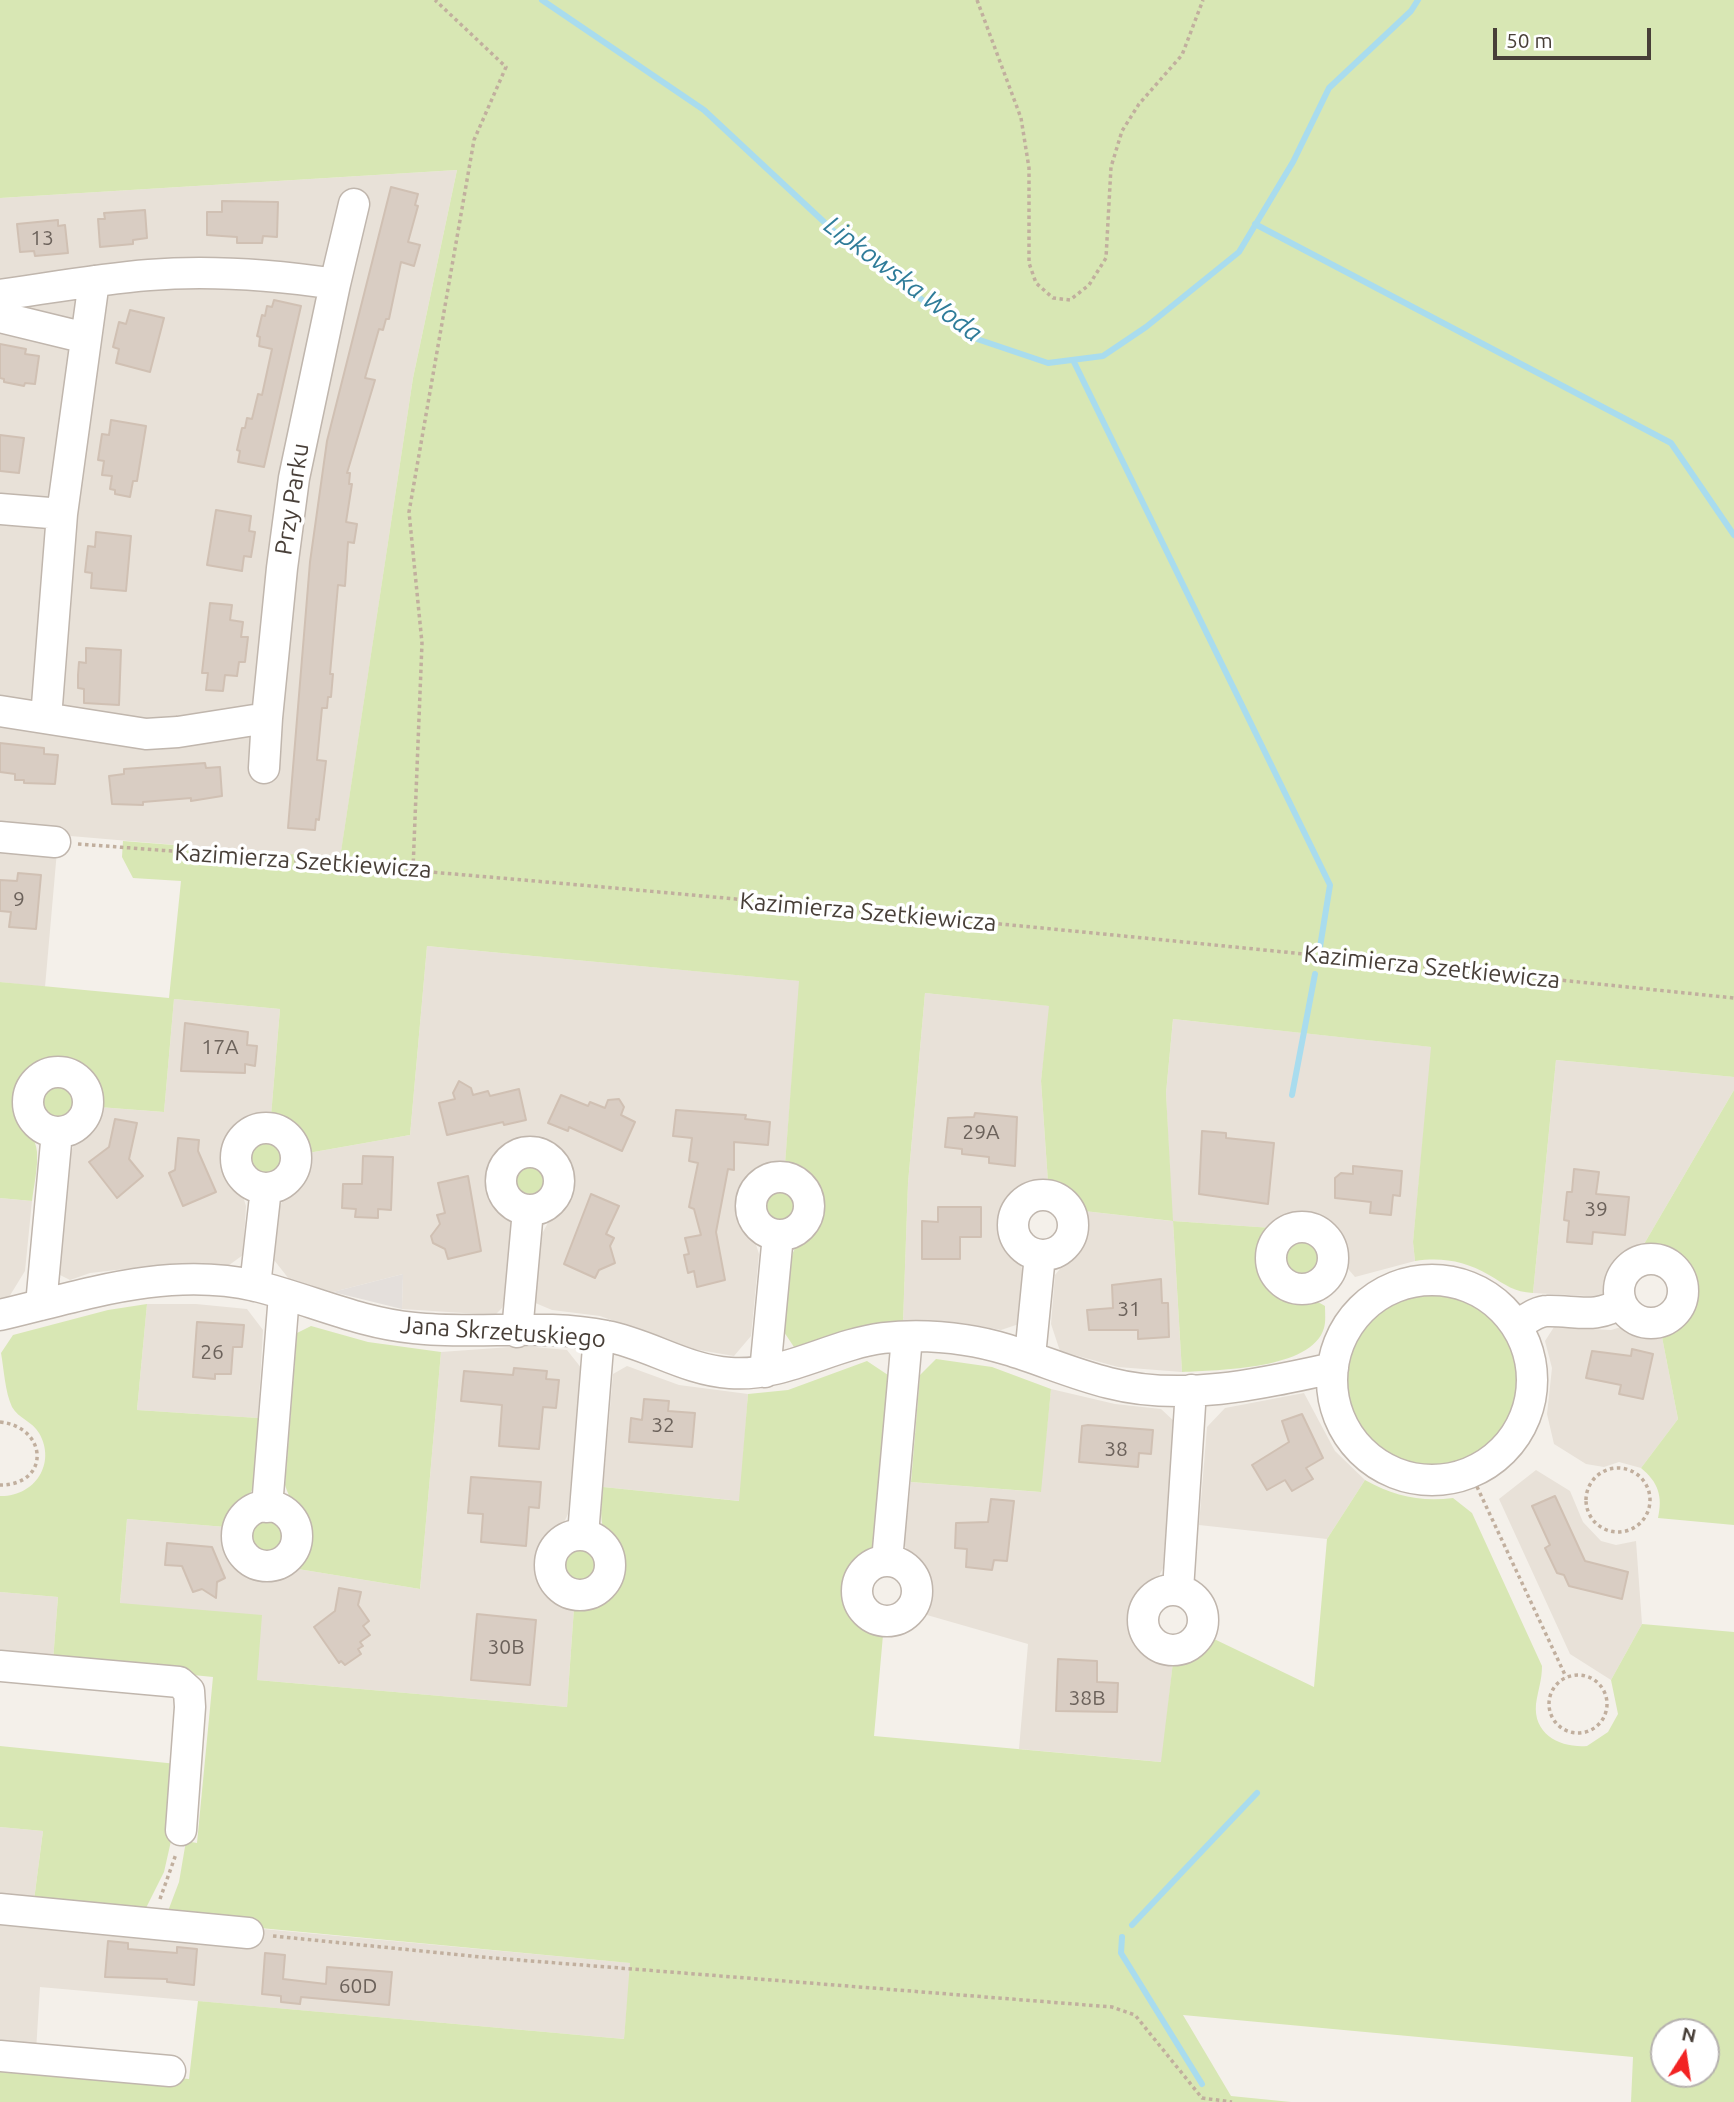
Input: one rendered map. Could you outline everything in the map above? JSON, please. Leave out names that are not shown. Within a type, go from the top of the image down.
[{"type":"street","name":"Przy Parku","points":[[264,768],[282,568],[294,478],[354,205]]},
{"type":"street","points":[[0,295],[94,281],[187,273],[299,279],[335,284]]},
{"type":"street","points":[[46,718],[62,513],[94,281]]},
{"type":"street","points":[[0,317],[86,338]]},
{"type":"street","points":[[0,509],[62,513]]},
{"type":"street","points":[[0,711],[146,734],[178,732],[267,718]]},
{"type":"street","points":[[0,837],[55,842]]},
{"type":"street","points":[[41,1305],[57,1132]]},
{"type":"street","points":[[255,1286],[265,1188]]},
{"type":"street","points":[[517,1332],[528,1210]]},
{"type":"street","points":[[765,1372],[778,1235]]},
{"type":"street","points":[[1030,1356],[1040,1255]]},
{"type":"street","name":"Jana Skrzetuskiego","points":[[0,1315],[141,1281],[195,1278],[255,1286],[368,1321],[411,1328],[599,1335],[627,1342],[694,1368],[726,1373],[765,1372],[867,1342],[907,1337],[967,1340],[1030,1356],[1110,1384],[1191,1390],[1264,1383],[1333,1368]]},
{"type":"street","points":[[1441,1280],[1475,1289],[1497,1301],[1517,1325],[1532,1377],[1526,1411],[1516,1437],[1501,1455],[1471,1474],[1425,1481],[1393,1473],[1363,1454],[1346,1434],[1337,1416],[1330,1381],[1336,1346],[1358,1312],[1368,1301],[1404,1283],[1441,1280]]},
{"type":"street","points":[[1323,1281],[1358,1312]]},
{"type":"street","points":[[267,1507],[284,1295]]},
{"type":"street","points":[[1517,1325],[1544,1311],[1591,1314],[1609,1311],[1621,1302]]},
{"type":"street","points":[[583,1535],[599,1335]]},
{"type":"street","points":[[887,1561],[907,1337]]},
{"type":"street","points":[[1178,1590],[1191,1390]]},
{"type":"street","points":[[0,1666],[178,1682],[189,1691],[181,1830]]},
{"type":"street","points":[[0,1909],[248,1933]]},
{"type":"street","points":[[0,2056],[170,2071]]},
{"type":"path","points":[[413,869],[422,643],[409,512],[474,141],[506,67],[435,0]]},
{"type":"path","points":[[977,0],[1021,118],[1029,168],[1029,263],[1036,283],[1053,299],[1070,300],[1089,285],[1106,258],[1111,167],[1122,131],[1139,104],[1182,55],[1203,0]]},
{"type":"path","name":"Kazimierza Szetkiewicza","points":[[55,842],[413,869],[1331,956],[1734,998]]},
{"type":"path","points":[[0,1422],[15,1423],[30,1433],[37,1450],[36,1466],[27,1479],[12,1485],[0,1485]]},
{"type":"path","points":[[1621,1468],[1641,1477],[1650,1495],[1650,1506],[1635,1527],[1614,1531],[1603,1528],[1591,1516],[1587,1495],[1594,1479],[1601,1473],[1621,1468]]},
{"type":"path","points":[[1471,1474],[1566,1677]]},
{"type":"path","points":[[1583,1675],[1593,1678],[1607,1696],[1603,1720],[1590,1731],[1569,1732],[1556,1723],[1551,1715],[1549,1700],[1552,1690],[1566,1677],[1583,1675]]},
{"type":"path","points":[[150,1924],[174,1866],[181,1830]]},
{"type":"path","points":[[248,1933],[481,1957],[1112,2007],[1135,2015],[1202,2098],[1232,2102]]},
{"type":"shaded area","points":[[457,170],[413,378],[340,859],[0,830],[0,198]]},
{"type":"shaded area","points":[[0,846],[57,851],[45,987],[0,982]]},
{"type":"shaded area","points":[[427,946],[800,981],[785,1164],[769,1165],[754,1172],[738,1196],[741,1225],[754,1238],[759,1254],[751,1336],[734,1356],[693,1349],[600,1316],[552,1310],[533,1302],[542,1234],[551,1217],[562,1209],[573,1186],[570,1168],[562,1154],[542,1141],[522,1141],[506,1148],[491,1169],[490,1192],[496,1205],[513,1219],[505,1300],[495,1315],[402,1309],[403,1274],[333,1292],[289,1279],[274,1260],[279,1209],[286,1192],[299,1184],[306,1169],[308,1153],[410,1135]]},
{"type":"shaded area","points":[[925,993],[1050,1006],[1041,1081],[1048,1182],[1032,1184],[1014,1194],[1003,1217],[1007,1243],[1018,1256],[1023,1272],[1019,1324],[1001,1330],[963,1323],[903,1322],[908,1183]]},
{"type":"shaded area","points":[[174,999],[280,1009],[271,1116],[242,1124],[232,1134],[227,1147],[228,1172],[241,1190],[246,1206],[243,1255],[225,1268],[151,1266],[90,1273],[70,1280],[58,1274],[69,1155],[78,1137],[93,1123],[99,1107],[164,1112]]},
{"type":"shaded area","points":[[1173,1019],[1432,1047],[1413,1242],[1415,1261],[1355,1277],[1343,1263],[1344,1248],[1340,1238],[1330,1225],[1315,1217],[1293,1217],[1272,1228],[1173,1221],[1182,1372],[1118,1367],[1060,1351],[1051,1324],[1055,1275],[1079,1245],[1085,1225],[1084,1211],[1172,1221],[1166,1093]]},
{"type":"shaded area","points":[[1556,1060],[1734,1077],[1734,1090],[1640,1251],[1626,1257],[1617,1266],[1604,1297],[1533,1293]]},
{"type":"shaded area","points":[[0,1198],[32,1201],[25,1271],[9,1297],[0,1299]]},
{"type":"shaded area","points":[[403,1274],[402,1309],[333,1292]]},
{"type":"shaded area","points":[[147,1304],[196,1304],[247,1309],[263,1330],[258,1418],[137,1410]]},
{"type":"shaded area","points":[[1628,1325],[1641,1331],[1661,1332],[1678,1419],[1641,1468],[1619,1462],[1604,1467],[1586,1464],[1554,1444],[1547,1414],[1552,1368],[1545,1341],[1554,1327],[1611,1330]]},
{"type":"shaded area","points":[[524,1346],[567,1350],[582,1369],[568,1514],[560,1531],[549,1539],[541,1551],[538,1565],[542,1582],[548,1591],[574,1608],[567,1707],[257,1680],[120,1603],[127,1519],[226,1527],[225,1544],[231,1559],[254,1576],[276,1576],[292,1568],[420,1589],[441,1352]]},
{"type":"shaded area","points":[[627,1366],[679,1385],[748,1394],[740,1501],[603,1487],[613,1374]]},
{"type":"shaded area","points":[[1051,1389],[1115,1404],[1161,1409],[1175,1422],[1163,1568],[1155,1584],[1139,1600],[1133,1621],[1144,1647],[1153,1655],[1173,1662],[1162,1762],[1019,1749],[1028,1644],[920,1613],[926,1589],[904,1544],[911,1482],[1040,1492]]},
{"type":"shaded area","points":[[1304,1393],[1335,1451],[1365,1480],[1327,1539],[1199,1525],[1207,1427],[1225,1408]]},
{"type":"shaded area","points":[[1536,1470],[1570,1491],[1583,1522],[1601,1541],[1616,1545],[1636,1541],[1642,1624],[1611,1680],[1570,1654],[1499,1499]]},
{"type":"shaded area","points":[[0,1592],[58,1597],[53,1661],[0,1656]]},
{"type":"shaded area","points":[[0,1827],[43,1831],[33,1908],[0,1904]]},
{"type":"shaded area","points":[[0,1918],[252,1928],[631,1963],[624,2039],[40,1987],[36,2051],[0,2048]]},
{"type":"green space","points":[[0,0],[1734,0],[1734,1077],[1556,1060],[1533,1293],[1510,1287],[1462,1263],[1444,1260],[1415,1261],[1413,1242],[1431,1047],[1173,1019],[1166,1093],[1173,1221],[1084,1211],[1070,1192],[1048,1182],[1041,1081],[1049,1006],[925,993],[908,1183],[903,1322],[844,1331],[794,1347],[784,1332],[789,1265],[799,1243],[814,1226],[821,1206],[820,1196],[811,1180],[785,1164],[799,981],[427,946],[410,1135],[308,1153],[295,1128],[271,1116],[280,1009],[174,999],[164,1112],[99,1107],[95,1089],[75,1066],[49,1061],[37,1065],[26,1074],[17,1099],[20,1116],[32,1136],[37,1152],[32,1201],[0,1198],[0,982],[169,998],[181,881],[133,878],[122,857],[123,841],[340,858],[413,378],[457,170],[0,198]]},
{"type":"green space","points":[[58,1083],[72,1088],[77,1102],[72,1116],[58,1121],[44,1116],[39,1102],[44,1088]]},
{"type":"green space","points":[[1734,1090],[1734,1525],[1658,1518],[1658,1490],[1641,1468],[1678,1419],[1661,1332],[1676,1321],[1686,1308],[1690,1294],[1684,1267],[1673,1257],[1659,1251],[1640,1251]]},
{"type":"green space","points":[[267,1138],[281,1143],[286,1157],[281,1171],[267,1176],[253,1171],[248,1157],[253,1143]]},
{"type":"green space","points":[[532,1162],[546,1167],[551,1181],[546,1195],[532,1200],[518,1195],[513,1181],[518,1167]]},
{"type":"green space","points":[[780,1186],[794,1191],[799,1205],[794,1219],[780,1224],[766,1219],[761,1205],[766,1191]]},
{"type":"green space","points":[[1173,1221],[1272,1228],[1263,1259],[1267,1278],[1281,1292],[1325,1306],[1325,1326],[1316,1342],[1302,1352],[1262,1365],[1182,1372]]},
{"type":"green space","points":[[1303,1235],[1318,1241],[1324,1256],[1318,1271],[1303,1277],[1288,1271],[1282,1256],[1288,1241]]},
{"type":"green space","points":[[1432,1289],[1467,1296],[1496,1316],[1516,1345],[1523,1380],[1516,1415],[1496,1444],[1467,1464],[1432,1471],[1397,1464],[1368,1444],[1348,1415],[1341,1380],[1348,1345],[1368,1316],[1397,1296]]},
{"type":"green space","points":[[147,1304],[137,1410],[258,1418],[258,1461],[254,1486],[226,1527],[127,1519],[120,1603],[262,1615],[257,1680],[567,1707],[574,1608],[604,1598],[618,1585],[621,1576],[619,1554],[602,1525],[603,1487],[739,1501],[748,1394],[788,1390],[867,1361],[888,1375],[883,1547],[854,1575],[848,1591],[848,1602],[851,1614],[883,1635],[874,1736],[1161,1762],[1173,1662],[1197,1656],[1212,1638],[1314,1687],[1327,1539],[1365,1480],[1408,1496],[1453,1498],[1472,1513],[1542,1666],[1536,1715],[1544,1731],[1559,1742],[1587,1746],[1608,1732],[1618,1714],[1611,1680],[1642,1624],[1734,1632],[1734,2102],[1631,2102],[1633,2057],[1183,2015],[1231,2096],[1291,2102],[0,2102],[0,2062],[189,2079],[198,2001],[624,2039],[630,1963],[165,1919],[179,1882],[186,1841],[197,1843],[213,1677],[53,1661],[58,1597],[0,1592],[0,1496],[12,1495],[32,1485],[44,1467],[45,1456],[39,1433],[12,1407],[6,1388],[1,1353],[13,1335],[108,1310]]},
{"type":"green space","points":[[311,1326],[368,1342],[441,1352],[420,1589],[292,1568],[307,1547],[307,1536],[305,1526],[285,1485],[297,1333]]},
{"type":"green space","points":[[936,1359],[992,1367],[1051,1389],[1041,1492],[911,1482],[920,1375]]},
{"type":"green space","points":[[266,1517],[280,1523],[286,1537],[280,1551],[266,1557],[252,1551],[246,1537],[252,1523]]},
{"type":"green space","points":[[579,1545],[587,1546],[593,1551],[598,1557],[598,1573],[593,1579],[587,1584],[579,1585],[571,1584],[565,1579],[560,1573],[559,1565],[560,1557],[565,1551],[571,1546]]},
{"type":"green space","points":[[0,1746],[177,1764],[171,1841],[164,1872],[142,1916],[33,1908],[43,1831],[0,1827]]},
{"type":"building","points":[[391,187],[418,194],[415,205],[418,206],[408,242],[420,245],[414,266],[401,262],[389,319],[386,319],[383,330],[379,329],[365,378],[375,380],[347,473],[350,473],[349,484],[352,484],[346,522],[357,524],[354,543],[348,542],[345,586],[338,585],[330,674],[333,674],[331,697],[328,697],[327,708],[322,708],[317,760],[326,761],[319,820],[316,819],[315,830],[288,828],[310,562],[327,441]]},
{"type":"building","points":[[222,201],[278,202],[277,237],[263,236],[262,243],[237,243],[237,237],[207,235],[207,212],[222,212]]},
{"type":"building","points":[[145,210],[147,238],[133,240],[133,244],[100,247],[98,219],[105,219],[104,213]]},
{"type":"building","points":[[58,220],[58,226],[65,225],[68,253],[35,256],[34,251],[20,252],[17,224]]},
{"type":"building","points":[[274,300],[301,306],[264,467],[238,462],[240,451],[237,450],[242,428],[245,428],[247,418],[252,419],[258,394],[262,395],[272,349],[259,346],[260,337],[257,336],[262,315],[265,316],[267,306],[272,307]]},
{"type":"building","points":[[130,310],[164,318],[150,372],[116,363],[119,349],[113,347],[119,322],[126,324]]},
{"type":"building","points":[[0,344],[26,349],[25,354],[39,356],[35,384],[25,383],[24,386],[4,382],[4,379],[0,378]]},
{"type":"building","points":[[111,420],[146,426],[137,481],[133,481],[130,497],[115,494],[115,490],[110,489],[112,476],[102,475],[104,461],[98,460],[102,434],[109,435]]},
{"type":"building","points":[[0,435],[24,438],[19,473],[0,471]]},
{"type":"building","points":[[216,510],[251,516],[249,531],[255,532],[253,545],[251,557],[244,556],[242,571],[207,565]]},
{"type":"building","points":[[96,532],[131,536],[126,591],[91,588],[92,573],[85,572],[88,546],[95,547]]},
{"type":"building","points":[[210,603],[232,605],[230,620],[243,622],[241,637],[248,637],[245,662],[239,662],[237,676],[225,675],[223,691],[206,690],[208,673],[202,673]]},
{"type":"building","points":[[86,648],[121,650],[119,705],[84,703],[84,689],[78,688],[78,675],[79,662],[86,663]]},
{"type":"building","points":[[0,743],[44,748],[44,754],[58,755],[55,784],[24,783],[24,780],[15,780],[15,774],[0,772]]},
{"type":"building","points":[[205,763],[206,768],[220,767],[222,796],[191,801],[191,798],[143,802],[143,805],[112,804],[109,776],[124,774],[124,769]]},
{"type":"building","points":[[18,873],[41,875],[36,929],[9,927],[11,912],[0,911],[0,880],[17,881]]},
{"type":"building","points":[[185,1023],[248,1032],[247,1045],[257,1046],[255,1066],[245,1064],[245,1073],[181,1071]]},
{"type":"building","points":[[459,1081],[471,1088],[473,1095],[488,1091],[490,1096],[519,1089],[526,1120],[504,1125],[503,1122],[447,1135],[439,1103],[455,1099],[453,1093]]},
{"type":"building","points":[[561,1095],[588,1106],[590,1102],[605,1108],[608,1100],[619,1099],[624,1107],[621,1115],[635,1122],[622,1151],[569,1127],[568,1131],[548,1123]]},
{"type":"building","points":[[676,1110],[746,1115],[745,1119],[770,1122],[768,1145],[734,1142],[734,1170],[728,1169],[716,1232],[725,1280],[697,1287],[694,1271],[688,1273],[684,1255],[689,1254],[685,1238],[701,1235],[694,1209],[689,1207],[698,1163],[689,1161],[692,1138],[673,1136]]},
{"type":"building","points":[[975,1113],[1017,1117],[1015,1166],[989,1163],[989,1157],[962,1154],[962,1149],[945,1147],[948,1118],[974,1117]]},
{"type":"building","points":[[115,1119],[137,1123],[129,1159],[143,1176],[117,1198],[89,1162],[109,1147]]},
{"type":"building","points":[[1202,1131],[1226,1133],[1226,1138],[1274,1143],[1268,1204],[1199,1194]]},
{"type":"building","points":[[178,1138],[199,1140],[198,1151],[216,1192],[183,1206],[169,1173],[175,1170]]},
{"type":"building","points":[[363,1156],[393,1157],[391,1210],[378,1209],[378,1218],[355,1217],[356,1209],[342,1208],[343,1184],[362,1184]]},
{"type":"building","points":[[1353,1166],[1402,1171],[1400,1196],[1393,1195],[1391,1215],[1370,1213],[1371,1202],[1335,1198],[1335,1178],[1341,1173],[1353,1174]]},
{"type":"building","points":[[1574,1169],[1599,1172],[1596,1194],[1629,1197],[1625,1235],[1593,1232],[1592,1244],[1567,1242],[1569,1221],[1564,1220],[1567,1192],[1572,1192]]},
{"type":"building","points":[[468,1176],[481,1251],[448,1259],[445,1249],[433,1243],[431,1236],[440,1224],[437,1215],[445,1213],[438,1183]]},
{"type":"building","points":[[591,1194],[619,1206],[606,1234],[614,1238],[610,1246],[615,1263],[599,1270],[595,1278],[564,1264]]},
{"type":"building","points":[[938,1207],[981,1207],[981,1237],[960,1237],[960,1259],[922,1259],[922,1221],[938,1222]]},
{"type":"building","points":[[1161,1279],[1162,1303],[1168,1303],[1169,1337],[1138,1339],[1138,1330],[1089,1330],[1087,1310],[1113,1308],[1112,1285]]},
{"type":"building","points":[[197,1322],[244,1325],[242,1347],[233,1347],[231,1374],[215,1374],[215,1379],[193,1377]]},
{"type":"building","points":[[1632,1349],[1653,1354],[1643,1399],[1619,1394],[1621,1385],[1586,1378],[1592,1351],[1631,1356]]},
{"type":"building","points":[[514,1368],[547,1371],[546,1379],[559,1380],[556,1408],[543,1407],[539,1449],[499,1446],[502,1405],[461,1401],[464,1371],[513,1375]]},
{"type":"building","points":[[644,1399],[669,1401],[668,1411],[695,1413],[692,1447],[629,1442],[631,1418],[642,1420]]},
{"type":"building","points":[[1302,1414],[1323,1458],[1306,1468],[1313,1479],[1292,1491],[1285,1480],[1267,1490],[1252,1465],[1289,1442],[1282,1421]]},
{"type":"building","points":[[1082,1426],[1153,1430],[1151,1454],[1139,1453],[1138,1467],[1079,1462]]},
{"type":"building","points":[[471,1477],[541,1482],[539,1508],[529,1507],[526,1546],[481,1542],[483,1514],[468,1513]]},
{"type":"building","points":[[1555,1496],[1585,1561],[1628,1572],[1622,1599],[1569,1586],[1564,1575],[1557,1573],[1545,1548],[1550,1545],[1532,1506]]},
{"type":"building","points":[[991,1499],[1014,1501],[1007,1561],[994,1560],[992,1570],[966,1567],[967,1549],[955,1548],[956,1523],[988,1522]]},
{"type":"building","points":[[167,1543],[212,1547],[225,1578],[217,1582],[216,1598],[202,1589],[193,1592],[182,1566],[165,1565]]},
{"type":"building","points":[[339,1588],[361,1592],[358,1605],[369,1621],[363,1626],[370,1635],[360,1642],[363,1646],[358,1649],[361,1654],[345,1665],[341,1661],[339,1663],[314,1627],[335,1611]]},
{"type":"building","points":[[477,1614],[536,1620],[530,1685],[471,1680]]},
{"type":"building","points":[[1058,1659],[1097,1661],[1097,1682],[1118,1683],[1117,1712],[1056,1711]]},
{"type":"building","points":[[108,1941],[128,1943],[128,1949],[177,1953],[177,1947],[197,1949],[194,1985],[167,1982],[167,1979],[105,1977]]},
{"type":"building","points":[[265,1953],[285,1955],[283,1979],[326,1984],[327,1967],[392,1972],[389,2005],[301,1997],[300,2004],[281,2002],[281,1996],[262,1994]]},
{"type":"waterway","name":"Lipkowska Woda","points":[[542,0],[704,110],[853,249],[974,338],[1048,363],[1103,356],[1146,327],[1239,252],[1293,162],[1329,88],[1411,11],[1418,0]]},
{"type":"waterway","points":[[1255,224],[1671,443],[1734,535]]},
{"type":"waterway","points":[[1073,360],[1330,885],[1320,947]]},
{"type":"waterway","points":[[1292,1095],[1315,974]]},
{"type":"waterway","points":[[1132,1925],[1257,1793]]},
{"type":"waterway","points":[[1122,1937],[1121,1953],[1202,2084]]}]
